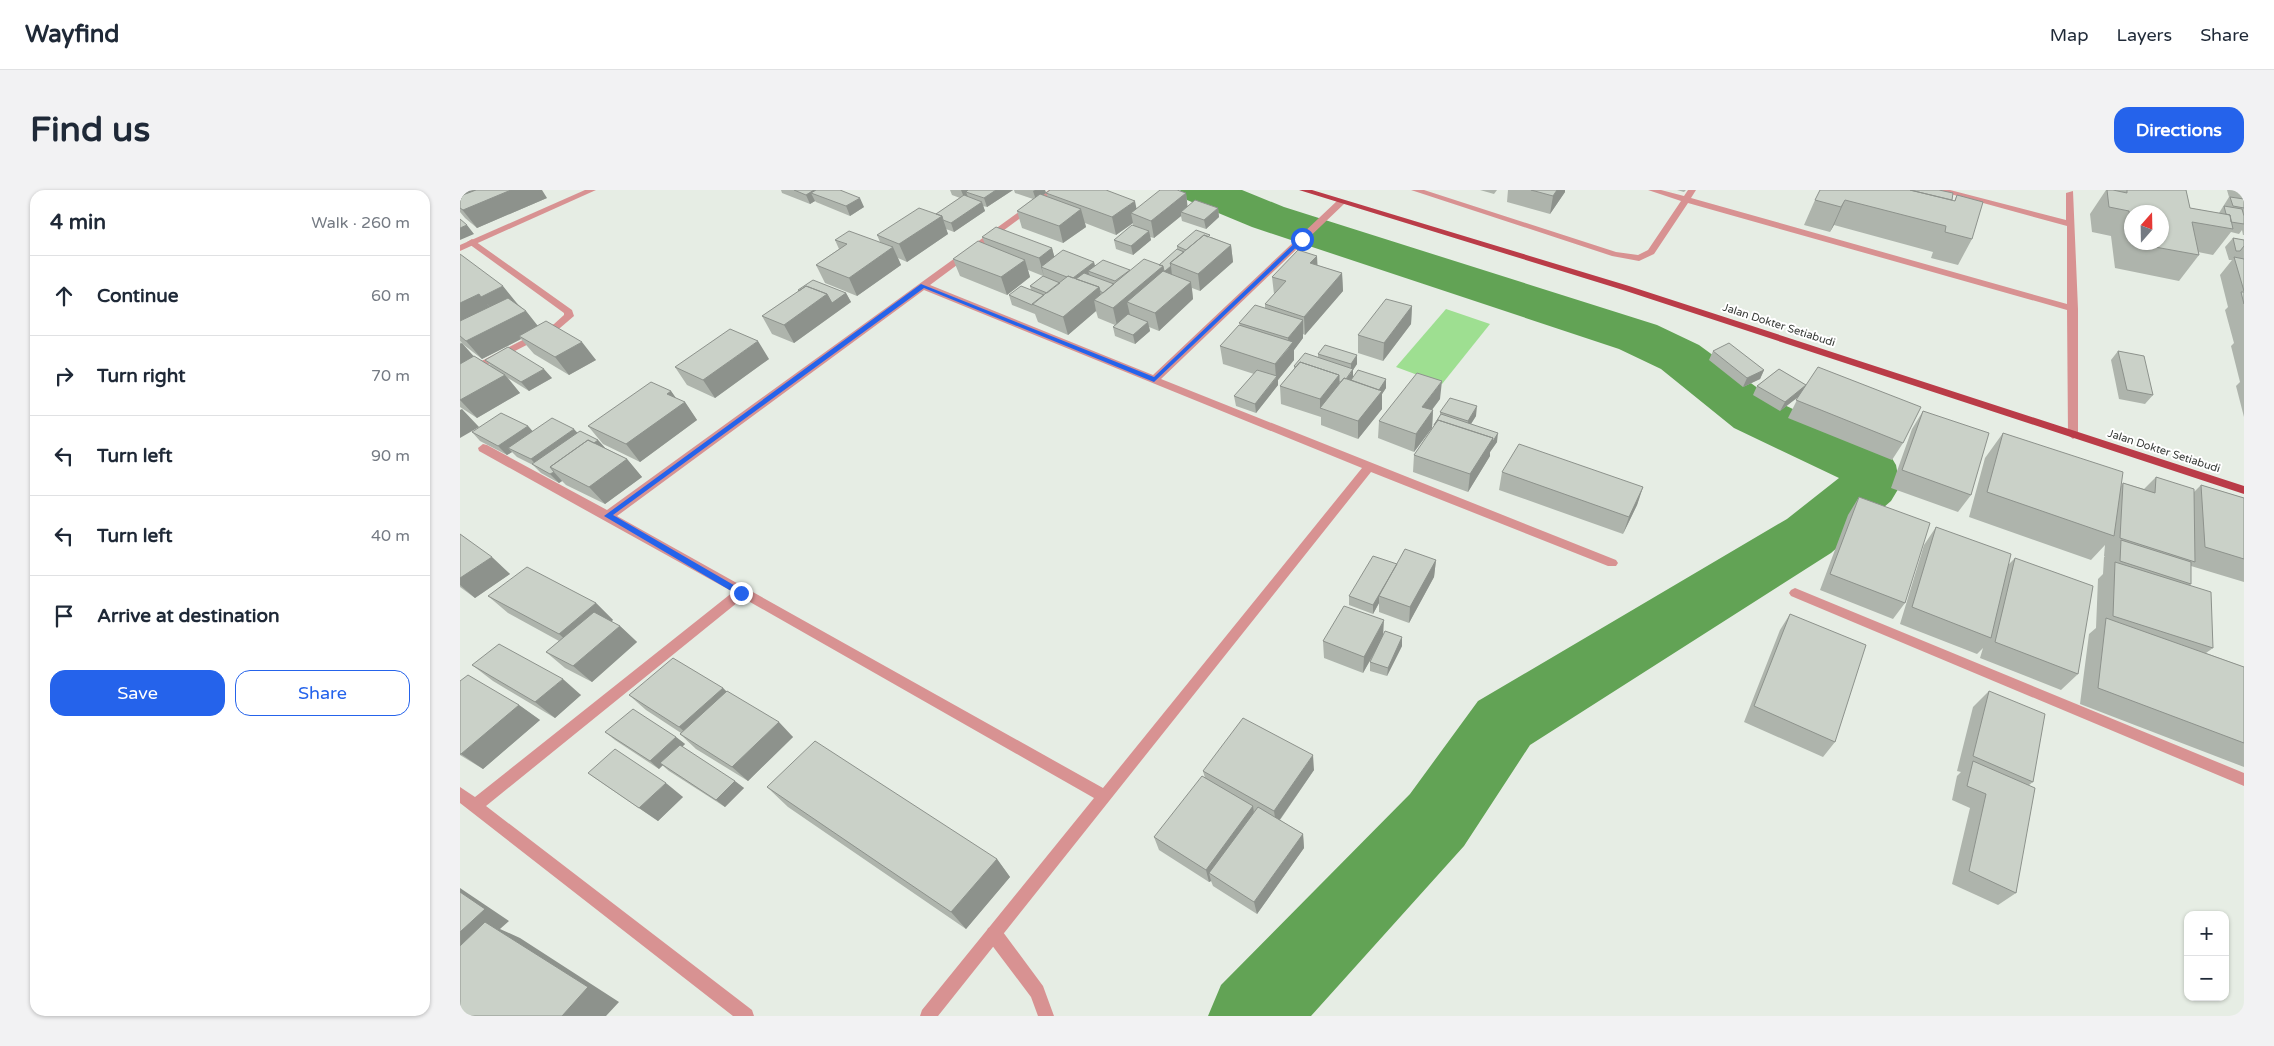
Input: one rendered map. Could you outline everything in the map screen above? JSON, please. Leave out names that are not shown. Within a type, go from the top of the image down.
[{"type":"main road","name":"Jalan Dokter Setiabudi","points":[[1303,190],[1318,192],[1341,202],[1616,286],[2244,491]]},
{"type":"street","points":[[460,248],[579,192],[592,190]]},
{"type":"street","points":[[608,516],[1054,190]]},
{"type":"street","points":[[1415,190],[1615,254],[1638,258],[1651,252],[1692,190]]},
{"type":"street","points":[[1652,190],[2073,309]]},
{"type":"street","points":[[1940,190],[2071,224]]},
{"type":"street","points":[[2070,192],[2074,435]]},
{"type":"street","points":[[1154,380],[1341,202]]},
{"type":"street","points":[[460,376],[557,326],[569,316],[569,312],[472,242]]},
{"type":"street","points":[[923,286],[1369,467],[1612,563]]},
{"type":"street","points":[[483,448],[608,516],[741,593],[1104,796]]},
{"type":"street","points":[[928,1016],[1369,467]]},
{"type":"street","points":[[476,805],[741,593]]},
{"type":"street","points":[[1795,593],[2244,780]]},
{"type":"street","points":[[460,794],[746,1016]]},
{"type":"street","points":[[994,934],[1037,992],[1046,1016]]},
{"type":"green space","points":[[1446,309],[1490,324],[1442,384],[1396,367]]},
{"type":"building","points":[[460,190],[470,190],[460,194]]},
{"type":"building","points":[[476,190],[511,190],[463,210],[460,208],[460,196]]},
{"type":"building","points":[[794,190],[814,190],[806,195]]},
{"type":"building","points":[[816,190],[840,190],[860,198],[846,206],[811,193]]},
{"type":"building","points":[[968,190],[996,190],[984,198],[966,192]]},
{"type":"building","points":[[1050,190],[1106,190],[1135,201],[1112,217],[1046,193]]},
{"type":"building","points":[[1160,190],[1177,190],[1186,193],[1151,221],[1131,213]]},
{"type":"building","points":[[1531,190],[1557,190],[1553,196]]},
{"type":"building","points":[[1820,190],[1910,190],[1955,201],[1957,195],[1983,202],[1972,239],[1945,232],[1946,226],[1845,200],[1841,207],[1815,200]]},
{"type":"building","points":[[1910,190],[1939,190],[1953,193],[1952,200]]},
{"type":"building","points":[[2107,190],[2127,193],[2127,190],[2186,190],[2190,208],[2230,215],[2233,229],[2192,222],[2199,255],[2169,250],[2169,205],[2124,205],[2124,210],[2109,207]]},
{"type":"building","points":[[1040,194],[1081,209],[1059,226],[1017,211]]},
{"type":"building","points":[[964,195],[982,202],[951,223],[943,220],[942,216],[936,214]]},
{"type":"building","points":[[2230,197],[2244,199],[2244,208],[2233,206]]},
{"type":"building","points":[[1195,200],[1218,208],[1204,220],[1181,212]]},
{"type":"building","points":[[2224,206],[2242,209],[2244,224],[2231,222],[2230,215],[2226,214]]},
{"type":"building","points":[[919,208],[942,216],[899,244],[877,235]]},
{"type":"building","points":[[460,219],[467,225],[460,228]]},
{"type":"building","points":[[1132,225],[1149,231],[1131,246],[1114,240]]},
{"type":"building","points":[[996,227],[1052,248],[1039,258],[982,237]]},
{"type":"building","points":[[1196,230],[1210,235],[1208,237],[1204,235],[1186,250],[1177,246]]},
{"type":"building","points":[[849,231],[893,247],[849,278],[816,265],[847,244],[835,240]]},
{"type":"building","points":[[1204,235],[1231,245],[1198,274],[1170,263]]},
{"type":"building","points":[[2233,238],[2244,240],[2244,246],[2240,251],[2236,251]]},
{"type":"building","points":[[978,241],[1025,260],[1001,277],[953,259]]},
{"type":"building","points":[[1177,249],[1184,252],[1170,263],[1171,266],[1164,271],[1163,266],[1159,265]]},
{"type":"building","points":[[1063,250],[1094,262],[1073,278],[1041,267]]},
{"type":"building","points":[[1298,250],[1317,256],[1310,263],[1342,273],[1304,317],[1265,304],[1286,281],[1272,277]]},
{"type":"building","points":[[460,254],[503,286],[481,297],[479,294],[460,303]]},
{"type":"building","points":[[2234,257],[2244,259],[2244,291]]},
{"type":"building","points":[[1144,259],[1163,266],[1113,308],[1094,300]]},
{"type":"building","points":[[1103,260],[1130,270],[1115,281],[1088,271]]},
{"type":"building","points":[[1163,271],[1191,282],[1155,313],[1127,302]]},
{"type":"building","points":[[1084,273],[1114,284],[1103,293],[1099,287],[1076,279]]},
{"type":"building","points":[[1043,276],[1060,283],[1047,293],[1030,286]]},
{"type":"building","points":[[1068,276],[1099,287],[1063,317],[1032,304]]},
{"type":"building","points":[[813,280],[846,293],[832,303],[827,294],[806,286],[798,290]]},
{"type":"building","points":[[806,286],[827,294],[784,325],[762,316]]},
{"type":"building","points":[[1021,286],[1044,295],[1032,305],[1009,295]]},
{"type":"building","points":[[2241,292],[2244,292],[2244,304]]},
{"type":"building","points":[[508,298],[526,311],[466,341],[460,336],[460,321]]},
{"type":"building","points":[[1386,299],[1412,306],[1384,343],[1358,335]]},
{"type":"building","points":[[1255,305],[1303,320],[1288,338],[1239,323]]},
{"type":"building","points":[[1128,314],[1148,322],[1133,335],[1113,327]]},
{"type":"building","points":[[546,321],[582,342],[555,357],[519,336]]},
{"type":"building","points":[[1239,325],[1293,342],[1275,364],[1220,346]]},
{"type":"building","points":[[730,329],[758,341],[703,380],[675,367]]},
{"type":"building","points":[[1729,343],[1764,370],[1747,378],[1713,351]]},
{"type":"building","points":[[1325,345],[1357,355],[1351,364],[1318,354]]},
{"type":"building","points":[[508,347],[544,369],[521,382],[485,360]]},
{"type":"building","points":[[2118,351],[2144,356],[2153,395],[2127,390]]},
{"type":"building","points":[[1305,353],[1353,369],[1346,379],[1344,378],[1339,382],[1339,375],[1300,362],[1296,367],[1294,366]]},
{"type":"building","points":[[474,356],[505,375],[460,400],[460,364]]},
{"type":"building","points":[[1300,362],[1339,375],[1320,399],[1280,386]]},
{"type":"building","points":[[1818,367],[1921,407],[1903,443],[1796,400]]},
{"type":"building","points":[[1779,369],[1806,385],[1785,402],[1757,386]]},
{"type":"building","points":[[1257,370],[1277,376],[1255,404],[1234,396]]},
{"type":"building","points":[[1358,370],[1386,379],[1379,390],[1351,380]]},
{"type":"building","points":[[1417,373],[1442,381],[1422,407],[1433,410],[1416,434],[1379,421]]},
{"type":"building","points":[[1344,378],[1382,391],[1358,421],[1320,408]]},
{"type":"building","points":[[651,382],[671,391],[667,394],[685,402],[626,444],[588,426]]},
{"type":"building","points":[[1450,398],[1477,406],[1468,421],[1440,412]]},
{"type":"building","points":[[1923,411],[1989,433],[1971,495],[1902,470]]},
{"type":"building","points":[[501,413],[528,426],[498,446],[472,432]]},
{"type":"building","points":[[1441,414],[1498,433],[1492,443],[1493,438],[1438,420],[1434,425]]},
{"type":"building","points":[[552,418],[574,429],[531,459],[508,448]]},
{"type":"building","points":[[1438,420],[1493,438],[1470,474],[1414,455]]},
{"type":"building","points":[[580,431],[598,440],[594,443],[588,440],[550,467],[554,472],[550,474],[532,464]]},
{"type":"building","points":[[2003,433],[2123,472],[2114,536],[1987,492]]},
{"type":"building","points":[[588,440],[627,459],[589,487],[550,467]]},
{"type":"building","points":[[1519,444],[1643,487],[1629,517],[1502,472]]},
{"type":"building","points":[[2156,477],[2194,489],[2195,562],[2120,538],[2123,483],[2155,493]]},
{"type":"building","points":[[2201,485],[2244,498],[2244,559],[2205,547]]},
{"type":"building","points":[[1859,497],[1930,523],[1905,603],[1830,574]]},
{"type":"building","points":[[1936,527],[2011,554],[1991,638],[1912,607]]},
{"type":"building","points":[[460,534],[492,557],[460,578]]},
{"type":"building","points":[[2121,540],[2191,562],[2191,584],[2120,561]]},
{"type":"building","points":[[1405,549],[1436,560],[1410,607],[1379,596]]},
{"type":"building","points":[[1373,556],[1397,564],[1373,605],[1349,596]]},
{"type":"building","points":[[2015,558],[2093,586],[2078,674],[1995,642]]},
{"type":"building","points":[[2115,562],[2211,592],[2213,648],[2113,616]]},
{"type":"building","points":[[527,567],[596,603],[559,634],[488,596]]},
{"type":"building","points":[[1344,606],[1384,620],[1364,657],[1323,641]]},
{"type":"building","points":[[594,612],[620,626],[573,666],[546,652]]},
{"type":"building","points":[[1790,614],[1866,645],[1835,742],[1754,706]]},
{"type":"building","points":[[2106,618],[2244,667],[2244,743],[2098,688]]},
{"type":"building","points":[[1385,631],[1402,637],[1388,668],[1370,662]]},
{"type":"building","points":[[499,644],[563,679],[535,702],[472,665]]},
{"type":"building","points":[[673,658],[723,688],[679,727],[629,695]]},
{"type":"building","points":[[468,675],[519,705],[460,754],[460,681]]},
{"type":"building","points":[[727,691],[779,722],[732,767],[680,734]]},
{"type":"building","points":[[1989,691],[2045,714],[2033,782],[1973,756]]},
{"type":"building","points":[[633,709],[676,737],[650,761],[605,732]]},
{"type":"building","points":[[1243,718],[1313,755],[1274,811],[1203,771]]},
{"type":"building","points":[[815,741],[997,859],[951,912],[767,787]]},
{"type":"building","points":[[680,745],[735,781],[716,800],[660,763]]},
{"type":"building","points":[[615,749],[666,783],[639,808],[588,773]]},
{"type":"building","points":[[1973,761],[2035,788],[2016,893],[1969,871],[1986,794],[1967,786]]},
{"type":"building","points":[[1202,776],[1253,806],[1206,870],[1154,837]]},
{"type":"building","points":[[1258,807],[1303,834],[1254,902],[1209,873]]},
{"type":"building","points":[[460,892],[485,909],[460,932]]},
{"type":"building","points":[[485,922],[588,987],[562,1016],[460,1016],[460,946]]},
{"type":"waterway","points":[[1203,190],[1268,217],[1638,337],[1680,357],[1754,414],[1840,456],[1866,465],[1870,486],[1809,536],[1504,723],[1437,820],[1252,1016]]},
{"type":"route","points":[[741,593],[608,516],[923,286],[1154,380],[1302,239]]}]
